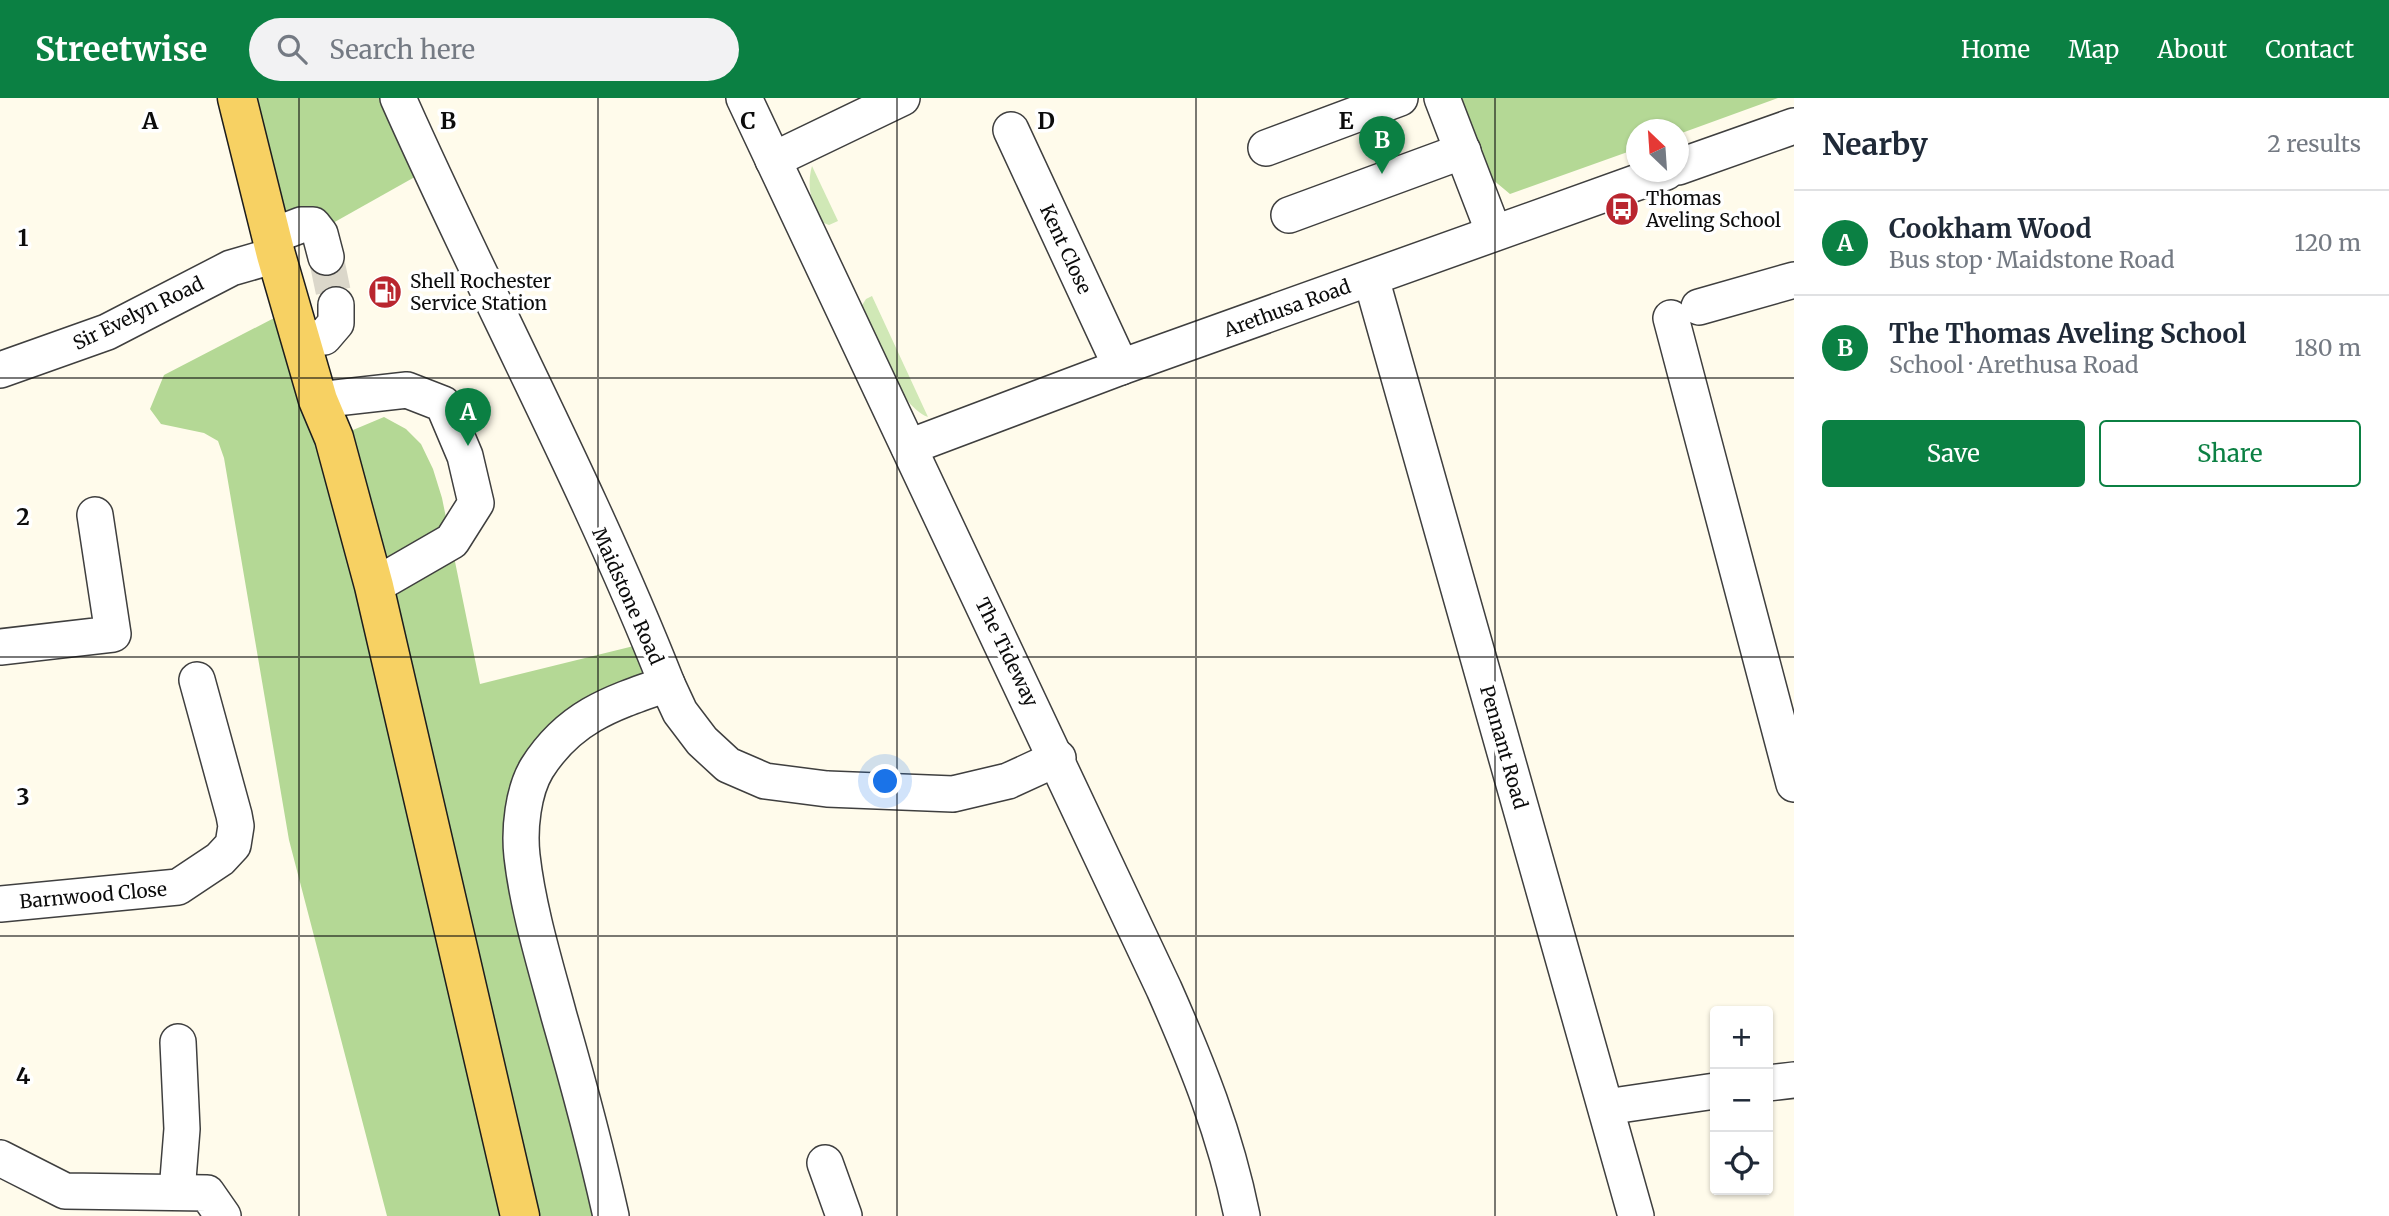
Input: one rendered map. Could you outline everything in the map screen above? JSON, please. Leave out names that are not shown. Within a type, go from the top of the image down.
[{"type":"main road","points":[[237,98],[274,246],[318,400],[334,438],[374,586],[520,1216]]},
{"type":"street","name":"Maidstone Road","points":[[398,98],[447,208],[521,357],[667,684],[587,715],[559,738],[535,771],[523,814],[522,855],[544,960],[594,1142],[611,1216]]},
{"type":"street","name":"The Tideway","points":[[744,98],[1058,758],[1203,1076],[1230,1154],[1242,1216]]},
{"type":"street","points":[[773,160],[902,98]]},
{"type":"street","points":[[1266,148],[1400,98]]},
{"type":"street","points":[[1442,98],[1494,233]]},
{"type":"street","points":[[1689,163],[1794,127]]},
{"type":"street","name":"Kent Close","points":[[1011,130],[1121,367]]},
{"type":"street","points":[[1289,215],[1462,151]]},
{"type":"street","name":"Arethusa Road","points":[[909,447],[1121,367],[1638,182]]},
{"type":"street","name":"Sir Evelyn Road","points":[[0,369],[107,332],[313,225],[320,234],[326,257]]},
{"type":"street","name":"Pennant Road","points":[[1371,278],[1636,1216]]},
{"type":"street","points":[[1794,280],[1685,312],[1794,784]]},
{"type":"street","points":[[301,339],[324,337],[336,323],[336,305]]},
{"type":"street","points":[[318,400],[407,390],[443,404],[465,456],[476,503],[452,541],[374,586]]},
{"type":"street","points":[[0,647],[113,634],[95,515]]},
{"type":"street","name":"Barnwood Close","points":[[0,904],[178,887],[220,859],[233,845],[236,827],[197,680]]},
{"type":"street","points":[[667,684],[680,712],[702,741],[728,765],[765,781],[827,789],[953,794],[1008,781],[1058,758]]},
{"type":"street","points":[[177,1192],[182,1129],[178,1042]]},
{"type":"street","points":[[1773,1082],[1794,1080]]},
{"type":"street","points":[[1606,1107],[1710,1092]]},
{"type":"street","points":[[0,1158],[65,1191],[206,1192],[223,1216]]},
{"type":"street","points":[[825,1163],[844,1216]]},
{"type":"green space","points":[[237,98],[398,98],[429,169],[276,255]]},
{"type":"green space","points":[[1462,98],[1778,98],[1689,130],[1689,119],[1626,119],[1626,153],[1510,194],[1492,179],[1465,115]]},
{"type":"green space","points":[[812,166],[838,221],[829,225],[821,222],[813,201],[810,188]]},
{"type":"green space","points":[[872,296],[928,417],[906,399],[880,352],[861,307],[866,299]]},
{"type":"green space","points":[[276,317],[334,438],[384,417],[406,429],[421,444],[433,469],[442,498],[480,684],[650,642],[667,684],[587,715],[522,814],[611,1216],[387,1216],[289,840],[224,458],[218,441],[204,433],[161,424],[150,409],[164,375]]},
{"type":"tunnel","points":[[326,257],[336,305]]},
{"type":"place","name":"The Thomas Aveling School","points":[[1382,174]]},
{"type":"place","name":"Thomas Aveling School","points":[[1622,209]]},
{"type":"place","name":"Shell Rochester Service Station","points":[[385,292]]},
{"type":"place","name":"Cookham Wood","points":[[468,446]]}]
